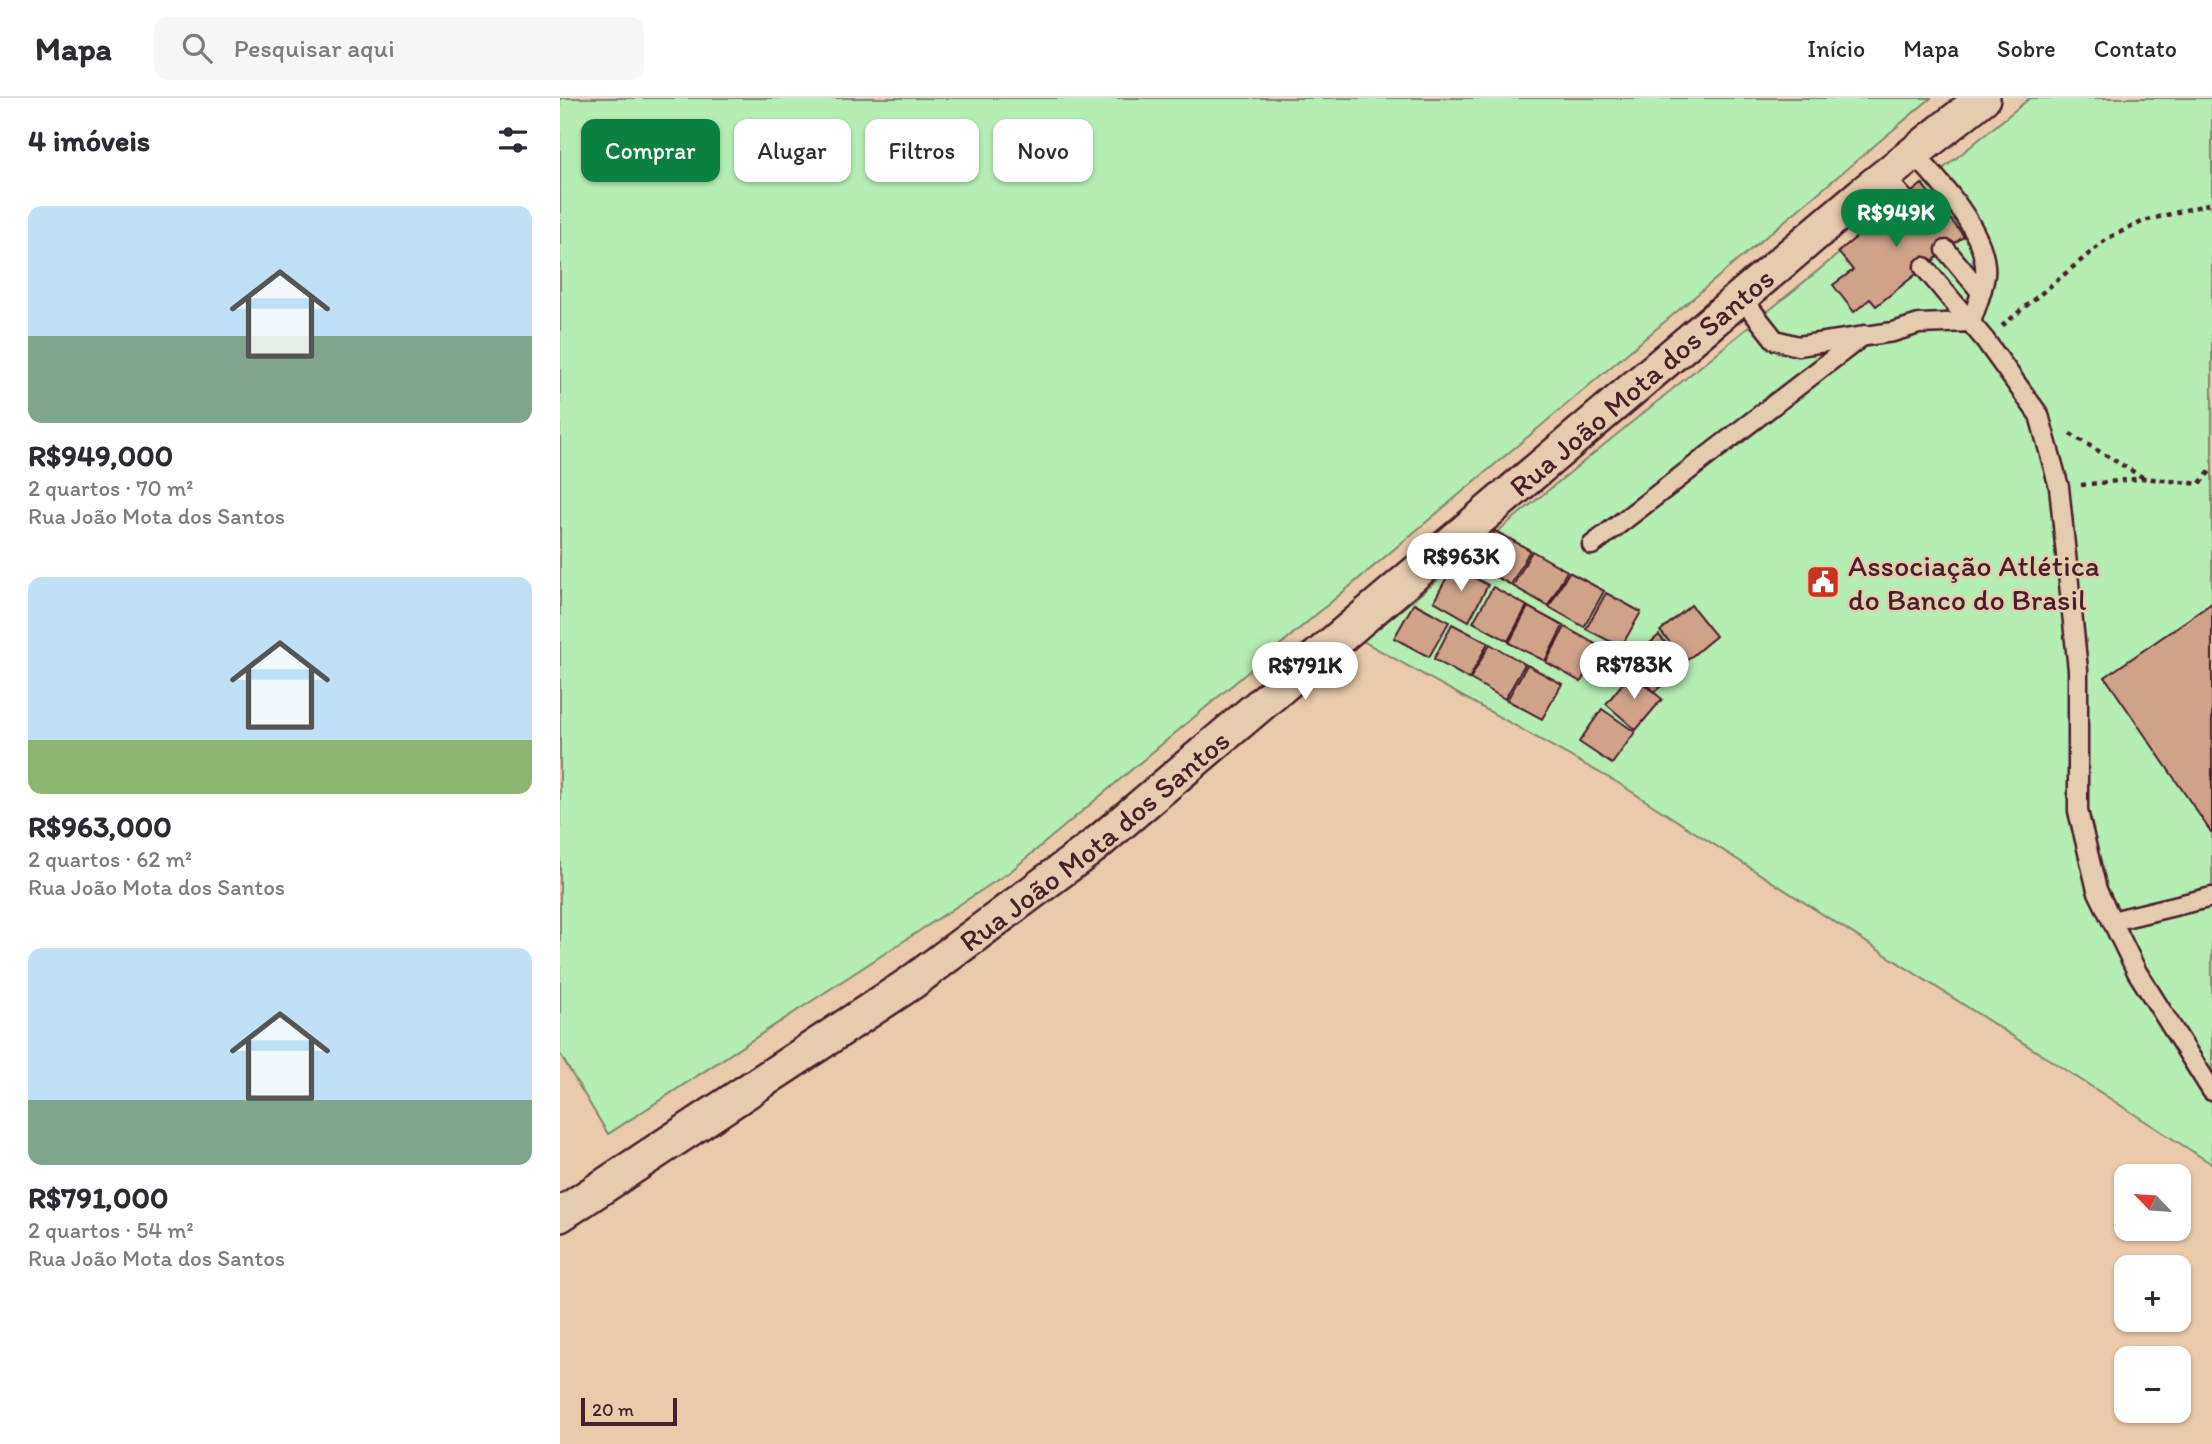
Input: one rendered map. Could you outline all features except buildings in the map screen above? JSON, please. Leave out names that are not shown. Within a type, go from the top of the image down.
[{"type":"street","name":"Rua João Mota dos Santos","points":[[560,1215],[911,984],[1094,846],[1741,297],[1883,197],[1913,153],[1983,98]]},
{"type":"lane","points":[[1913,153],[1961,208],[1974,233],[1985,271],[1971,323]]},
{"type":"lane","points":[[1946,250],[1981,292]]},
{"type":"lane","points":[[1924,267],[1985,340],[2039,415],[2059,488],[2078,670],[2078,811],[2097,890],[2137,972],[2212,1091]]},
{"type":"lane","points":[[1741,297],[1775,340],[1798,346],[1919,324],[1971,323]]},
{"type":"lane","points":[[1592,545],[1864,335]]},
{"type":"lane","points":[[2112,921],[2212,897]]},
{"type":"path","points":[[1985,340],[2108,237],[2144,221],[2212,203]]},
{"type":"path","points":[[2039,415],[2144,478]]},
{"type":"path","points":[[2059,488],[2144,478],[2199,484],[2212,469]]},
{"type":"green space","points":[[560,98],[1931,98],[1011,871],[608,1134],[560,1054]]},
{"type":"green space","name":"Associação Atlética do Banco do Brasil","points":[[2030,98],[2212,98],[2212,1164],[1618,783],[1363,641]]},
{"type":"place","name":"Associação Atlética do Banco do Brasil","points":[[1823,582]]}]
